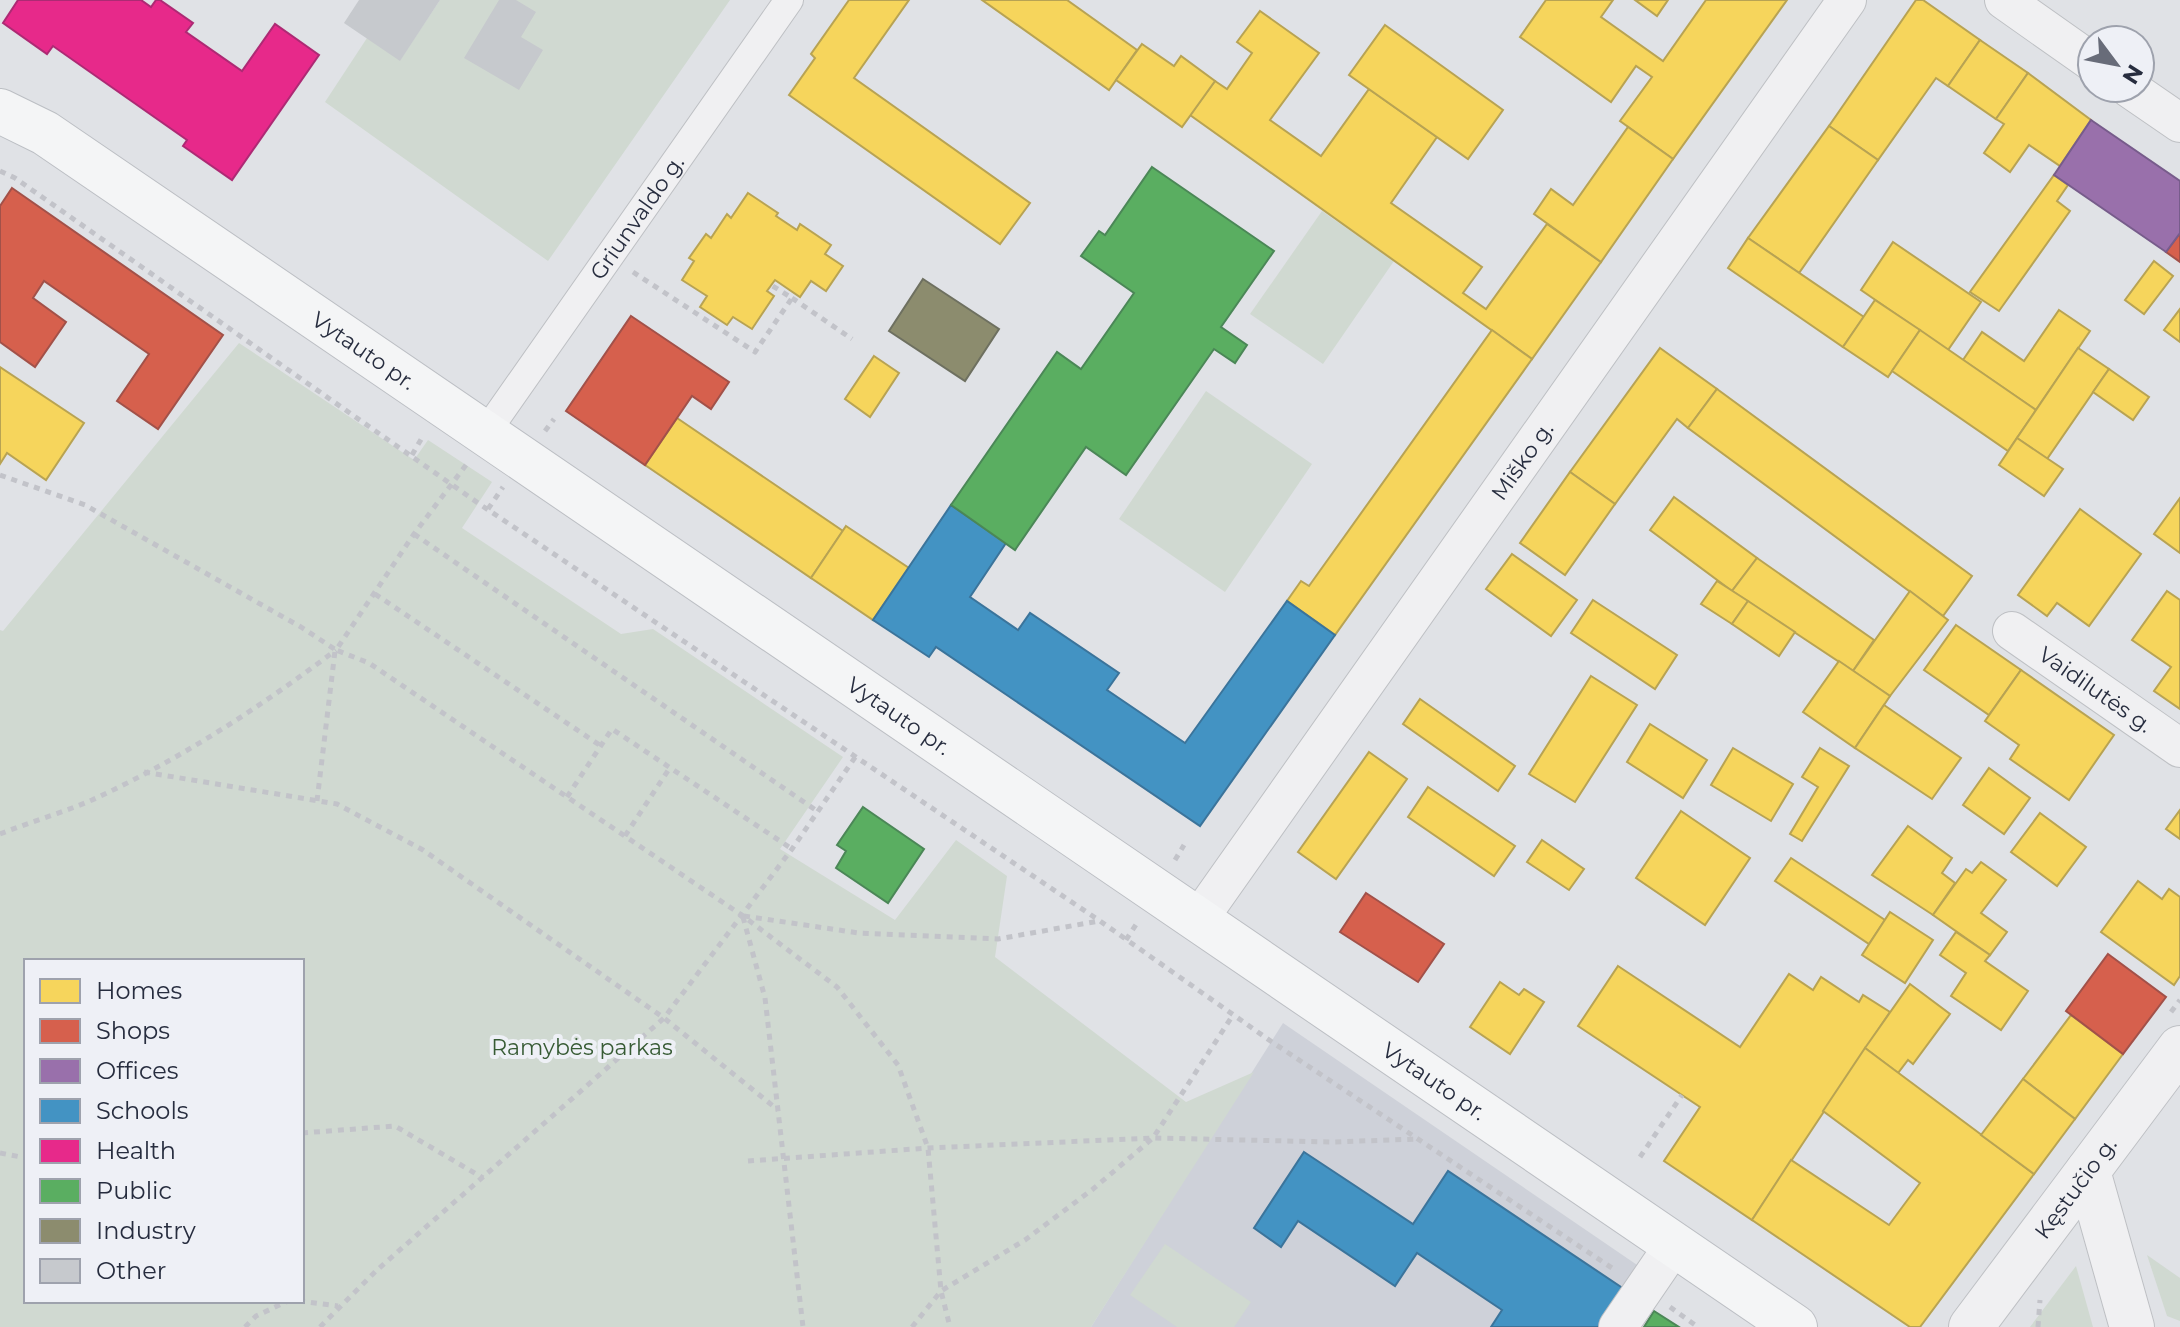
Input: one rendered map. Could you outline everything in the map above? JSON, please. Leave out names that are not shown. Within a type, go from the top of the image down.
[{"type":"main road","name":"Vytauto pr.","points":[[0,111],[45,133],[1795,1327]]},
{"type":"street","name":"Griunvaldo g.","points":[[484,435],[789,0]]},
{"type":"street","name":"Miško g.","points":[[1198,920],[1847,0]]},
{"type":"street","points":[[2004,0],[2076,51]]},
{"type":"street","points":[[2152,104],[2180,123]]},
{"type":"street","name":"Vaidilutės g.","points":[[2012,631],[2180,748]]},
{"type":"street","name":"Kęstučio g.","points":[[1971,1327],[2180,1048]]},
{"type":"street","points":[[2088,1171],[2132,1327]]},
{"type":"street","points":[[1618,1327],[1674,1245]]},
{"type":"path","points":[[0,171],[15,178],[452,484],[1100,921],[1233,1015],[1644,1289]]},
{"type":"path","points":[[609,257],[755,352],[792,298]]},
{"type":"path","points":[[771,285],[852,339]]},
{"type":"path","points":[[0,834],[91,800],[223,730],[336,650],[484,435]]},
{"type":"path","points":[[0,475],[85,505],[288,619],[336,650],[369,663],[743,916],[837,987],[898,1065],[928,1148],[941,1291],[950,1327]]},
{"type":"path","points":[[414,534],[817,811]]},
{"type":"path","points":[[375,594],[601,746]]},
{"type":"path","points":[[317,801],[336,650]]},
{"type":"path","points":[[567,797],[612,729],[792,849]]},
{"type":"path","points":[[320,1327],[339,1306],[664,1018],[743,916],[856,756]]},
{"type":"path","points":[[625,836],[669,769]]},
{"type":"path","points":[[144,772],[337,804],[423,850],[664,1018],[778,1110]]},
{"type":"path","points":[[743,916],[859,933],[998,939],[1100,921]]},
{"type":"path","points":[[743,916],[765,998],[803,1327]]},
{"type":"path","points":[[912,1327],[941,1291],[1025,1240],[1093,1189],[1153,1138],[1233,1015]]},
{"type":"path","points":[[1640,1157],[1682,1095]]},
{"type":"path","points":[[304,1133],[395,1126],[483,1178]]},
{"type":"path","points":[[748,1161],[928,1148],[1153,1138],[1332,1142],[1420,1139]]},
{"type":"path","points":[[0,1153],[24,1158]]},
{"type":"path","points":[[304,1302],[339,1306]]},
{"type":"path","points":[[245,1327],[256,1316],[284,1303]]},
{"type":"shaded area","points":[[1283,1023],[1643,1269],[1603,1327],[1091,1327]]},
{"type":"green space","points":[[440,0],[730,0],[548,261],[325,102],[367,38],[400,60]]},
{"type":"green space","points":[[1322,211],[1394,261],[1323,364],[1250,314]]},
{"type":"green space","name":"Ramybės parkas","points":[[239,343],[414,460],[428,440],[492,482],[462,528],[621,634],[653,629],[843,757],[780,849],[895,920],[956,840],[1007,876],[995,957],[1186,1102],[1254,1072],[1091,1327],[0,1327],[0,630],[3,631]]},
{"type":"green space","points":[[1206,391],[1312,464],[1225,592],[1119,519]]},
{"type":"green space","points":[[1165,1244],[1251,1302],[1234,1327],[1177,1327],[1130,1295]]},
{"type":"green space","points":[[2147,1255],[2180,1278],[2180,1321],[2167,1316]]},
{"type":"green space","points":[[2076,1266],[2093,1327],[2030,1327]]},
{"type":"building: Homes","points":[[849,0],[909,0],[854,78],[1030,203],[1000,244],[789,95],[815,58],[811,54]]},
{"type":"building: Homes","points":[[982,0],[1067,0],[1137,50],[1109,90]]},
{"type":"building: Homes","points":[[1546,0],[1613,0],[1601,17],[1663,61],[1706,0],[1787,0],[1673,159],[1620,121],[1652,77],[1636,66],[1611,102],[1520,37]]},
{"type":"building: Homes","points":[[1635,0],[1668,0],[1657,16]]},
{"type":"building: Homes","points":[[1916,0],[1923,0],[1980,40],[1948,86],[1936,78],[1878,160],[1829,126]]},
{"type":"building: Homes","points":[[1260,11],[1319,53],[1270,120],[1321,156],[1369,89],[1437,137],[1391,203],[1482,267],[1463,293],[1486,309],[1547,224],[1601,262],[1532,359],[1190,115],[1215,81],[1227,89],[1252,53],[1237,42]]},
{"type":"building: Homes","points":[[1385,25],[1503,110],[1468,159],[1349,75]]},
{"type":"building: Homes","points":[[1980,40],[2028,73],[1996,119],[1948,86]]},
{"type":"building: Homes","points":[[1142,44],[1174,66],[1181,56],[1215,81],[1182,127],[1116,80]]},
{"type":"building: Homes","points":[[2028,73],[2091,120],[2060,166],[2029,145],[2010,172],[1984,153],[2004,124],[1996,119]]},
{"type":"building: Homes","points":[[1829,126],[1878,160],[1799,273],[1748,238]]},
{"type":"building: Homes","points":[[1628,127],[1673,159],[1601,262],[1534,214],[1551,189],[1573,205]]},
{"type":"building: Homes","points":[[2054,175],[2068,185],[2057,201],[2070,211],[1999,311],[1970,292]]},
{"type":"building: Homes","points":[[748,193],[797,230],[800,224],[831,245],[825,254],[843,266],[826,291],[811,281],[800,297],[775,280],[767,291],[774,296],[752,329],[733,317],[727,325],[700,307],[707,296],[682,280],[694,261],[689,258],[706,234],[711,238],[727,214],[731,218]]},
{"type":"building: Homes","points":[[1748,238],[1864,317],[1843,347],[1728,268]]},
{"type":"building: Homes","points":[[1893,242],[1981,302],[1948,350],[1861,290]]},
{"type":"building: Homes","points":[[2154,261],[2173,276],[2144,314],[2125,300]]},
{"type":"building: Homes","points":[[1875,300],[1920,330],[1888,377],[1843,347]]},
{"type":"building: Homes","points":[[2180,309],[2180,342],[2164,330]]},
{"type":"building: Homes","points":[[2059,310],[2090,331],[2036,410],[1963,360],[1982,332],[2024,361]]},
{"type":"building: Homes","points":[[1492,330],[1532,359],[1335,635],[1287,601],[1301,581],[1309,586]]},
{"type":"building: Homes","points":[[1920,330],[2036,410],[2008,451],[1892,371]]},
{"type":"building: Homes","points":[[1660,348],[1717,389],[1688,428],[1677,419],[1615,504],[1570,472]]},
{"type":"building: Homes","points":[[2078,348],[2109,369],[2047,459],[2017,438]]},
{"type":"building: Homes","points":[[874,356],[899,373],[870,417],[845,399]]},
{"type":"building: Homes","points":[[0,367],[84,423],[46,480],[7,453],[0,464]]},
{"type":"building: Homes","points":[[2109,369],[2149,397],[2133,420],[2093,392]]},
{"type":"building: Homes","points":[[1717,389],[1972,576],[1943,616],[1688,428]]},
{"type":"building: Homes","points":[[677,418],[843,531],[811,578],[645,465]]},
{"type":"building: Homes","points":[[2017,438],[2063,469],[2044,496],[1999,465]]},
{"type":"building: Homes","points":[[1570,472],[1615,504],[1565,575],[1520,543]]},
{"type":"building: Homes","points":[[1674,497],[1757,558],[1732,591],[1650,530]]},
{"type":"building: Homes","points":[[2180,498],[2180,553],[2154,534]]},
{"type":"building: Homes","points":[[2080,509],[2141,554],[2089,626],[2057,603],[2047,616],[2018,595]]},
{"type":"building: Homes","points":[[846,526],[909,568],[873,620],[811,578]]},
{"type":"building: Homes","points":[[1512,554],[1577,600],[1551,636],[1486,589]]},
{"type":"building: Homes","points":[[1757,558],[1874,640],[1853,671],[1732,591]]},
{"type":"building: Homes","points":[[1717,581],[1748,601],[1732,624],[1701,604]]},
{"type":"building: Homes","points":[[1910,591],[1948,620],[1890,696],[1853,671]]},
{"type":"building: Homes","points":[[2167,591],[2180,600],[2180,709],[2154,691],[2171,667],[2132,640]]},
{"type":"building: Homes","points":[[1593,600],[1677,655],[1655,689],[1571,633]]},
{"type":"building: Homes","points":[[1748,601],[1795,632],[1779,656],[1732,624]]},
{"type":"building: Homes","points":[[1956,625],[2021,670],[1989,715],[1924,670]]},
{"type":"building: Homes","points":[[1839,661],[1890,696],[1855,748],[1803,712]]},
{"type":"building: Homes","points":[[2021,670],[2114,735],[2069,800],[2010,759],[2019,745],[1985,721]]},
{"type":"building: Homes","points":[[1591,676],[1637,705],[1575,802],[1529,774]]},
{"type":"building: Homes","points":[[1420,699],[1515,766],[1498,791],[1403,724]]},
{"type":"building: Homes","points":[[1884,705],[1961,758],[1932,799],[1855,748]]},
{"type":"building: Homes","points":[[1650,724],[1707,760],[1683,798],[1627,762]]},
{"type":"building: Homes","points":[[1733,748],[1793,784],[1771,821],[1711,785]]},
{"type":"building: Homes","points":[[1820,748],[1849,766],[1802,841],[1790,834],[1818,787],[1802,777]]},
{"type":"building: Homes","points":[[1369,752],[1407,779],[1336,879],[1298,852]]},
{"type":"building: Homes","points":[[1989,768],[2030,798],[2004,834],[1963,805]]},
{"type":"building: Homes","points":[[1428,787],[1515,846],[1494,876],[1408,817]]},
{"type":"building: Homes","points":[[2180,810],[2180,839],[2166,829]]},
{"type":"building: Homes","points":[[1681,811],[1750,858],[1705,925],[1636,878]]},
{"type":"building: Homes","points":[[2040,813],[2086,847],[2057,886],[2011,852]]},
{"type":"building: Homes","points":[[1908,826],[1952,858],[1942,873],[1955,883],[1933,915],[1872,875]]},
{"type":"building: Homes","points":[[1542,840],[1584,869],[1569,890],[1527,862]]},
{"type":"building: Homes","points":[[1791,858],[1885,920],[1869,944],[1775,881]]},
{"type":"building: Homes","points":[[1981,862],[2006,880],[1981,913],[2007,932],[1990,955],[1933,915],[1966,869],[1972,873]]},
{"type":"building: Homes","points":[[2138,881],[2162,899],[2169,889],[2180,897],[2180,976],[2174,985],[2101,932]]},
{"type":"building: Homes","points":[[1890,912],[1933,940],[1905,983],[1862,955]]},
{"type":"building: Homes","points":[[1956,932],[1990,955],[1985,961],[2028,991],[2001,1030],[1951,996],[1966,973],[1940,955]]},
{"type":"building: Homes","points":[[1618,966],[1740,1047],[1789,974],[1813,990],[1821,977],[1859,1002],[1863,995],[1890,1012],[1752,1220],[1664,1161],[1700,1107],[1578,1026]]},
{"type":"building: Homes","points":[[1500,982],[1519,995],[1524,989],[1544,1002],[1510,1054],[1470,1027]]},
{"type":"building: Homes","points":[[1910,984],[1950,1014],[1913,1064],[1908,1060],[1898,1073],[1865,1048]]},
{"type":"building: Homes","points":[[2071,1015],[2123,1054],[2075,1119],[2023,1079]]},
{"type":"building: Homes","points":[[1865,1048],[2034,1174],[1920,1327],[1910,1327],[1752,1220],[1791,1160],[1889,1225],[1920,1183],[1823,1111]]},
{"type":"building: Homes","points":[[2023,1079],[2075,1119],[2034,1174],[1981,1135]]},
{"type":"building: Shops","points":[[12,188],[223,335],[158,429],[117,401],[149,354],[44,281],[33,298],[66,322],[35,367],[0,342],[0,206]]},
{"type":"building: Shops","points":[[2180,233],[2180,262],[2166,252]]},
{"type":"building: Shops","points":[[631,316],[729,382],[711,409],[692,396],[645,465],[566,411]]},
{"type":"building: Shops","points":[[1366,893],[1444,944],[1418,982],[1340,932]]},
{"type":"building: Shops","points":[[2108,954],[2166,997],[2123,1054],[2066,1011]]},
{"type":"building: Offices","points":[[2091,120],[2180,181],[2180,233],[2166,252],[2054,175]]},
{"type":"building: Schools","points":[[951,505],[1006,543],[970,597],[1018,630],[1030,613],[1119,673],[1107,690],[1185,743],[1287,601],[1335,635],[1200,826],[936,647],[929,657],[873,620]]},
{"type":"building: Schools","points":[[1304,1152],[1413,1224],[1448,1171],[1627,1291],[1602,1327],[1491,1327],[1502,1310],[1417,1253],[1395,1286],[1298,1221],[1281,1247],[1254,1228]]},
{"type":"building: Health","points":[[18,0],[141,0],[151,7],[156,0],[160,0],[193,23],[186,32],[242,71],[275,24],[319,55],[232,180],[183,146],[187,140],[53,46],[47,54],[3,23]]},
{"type":"building: Public","points":[[1152,167],[1274,251],[1221,327],[1247,345],[1235,363],[1214,349],[1126,475],[1086,447],[1015,550],[951,505],[1057,352],[1081,369],[1134,293],[1081,256],[1099,231],[1105,235]]},
{"type":"building: Public","points":[[863,807],[924,849],[888,903],[836,868],[846,851],[837,845]]},
{"type":"building: Public","points":[[1654,1311],[1679,1327],[1644,1327]]},
{"type":"building: Industry","points":[[923,279],[999,329],[965,381],[889,331]]},
{"type":"building: Other","points":[[359,0],[440,0],[400,61],[344,23]]},
{"type":"building: Other","points":[[499,0],[516,0],[536,12],[521,37],[543,50],[519,90],[464,58]]}]
